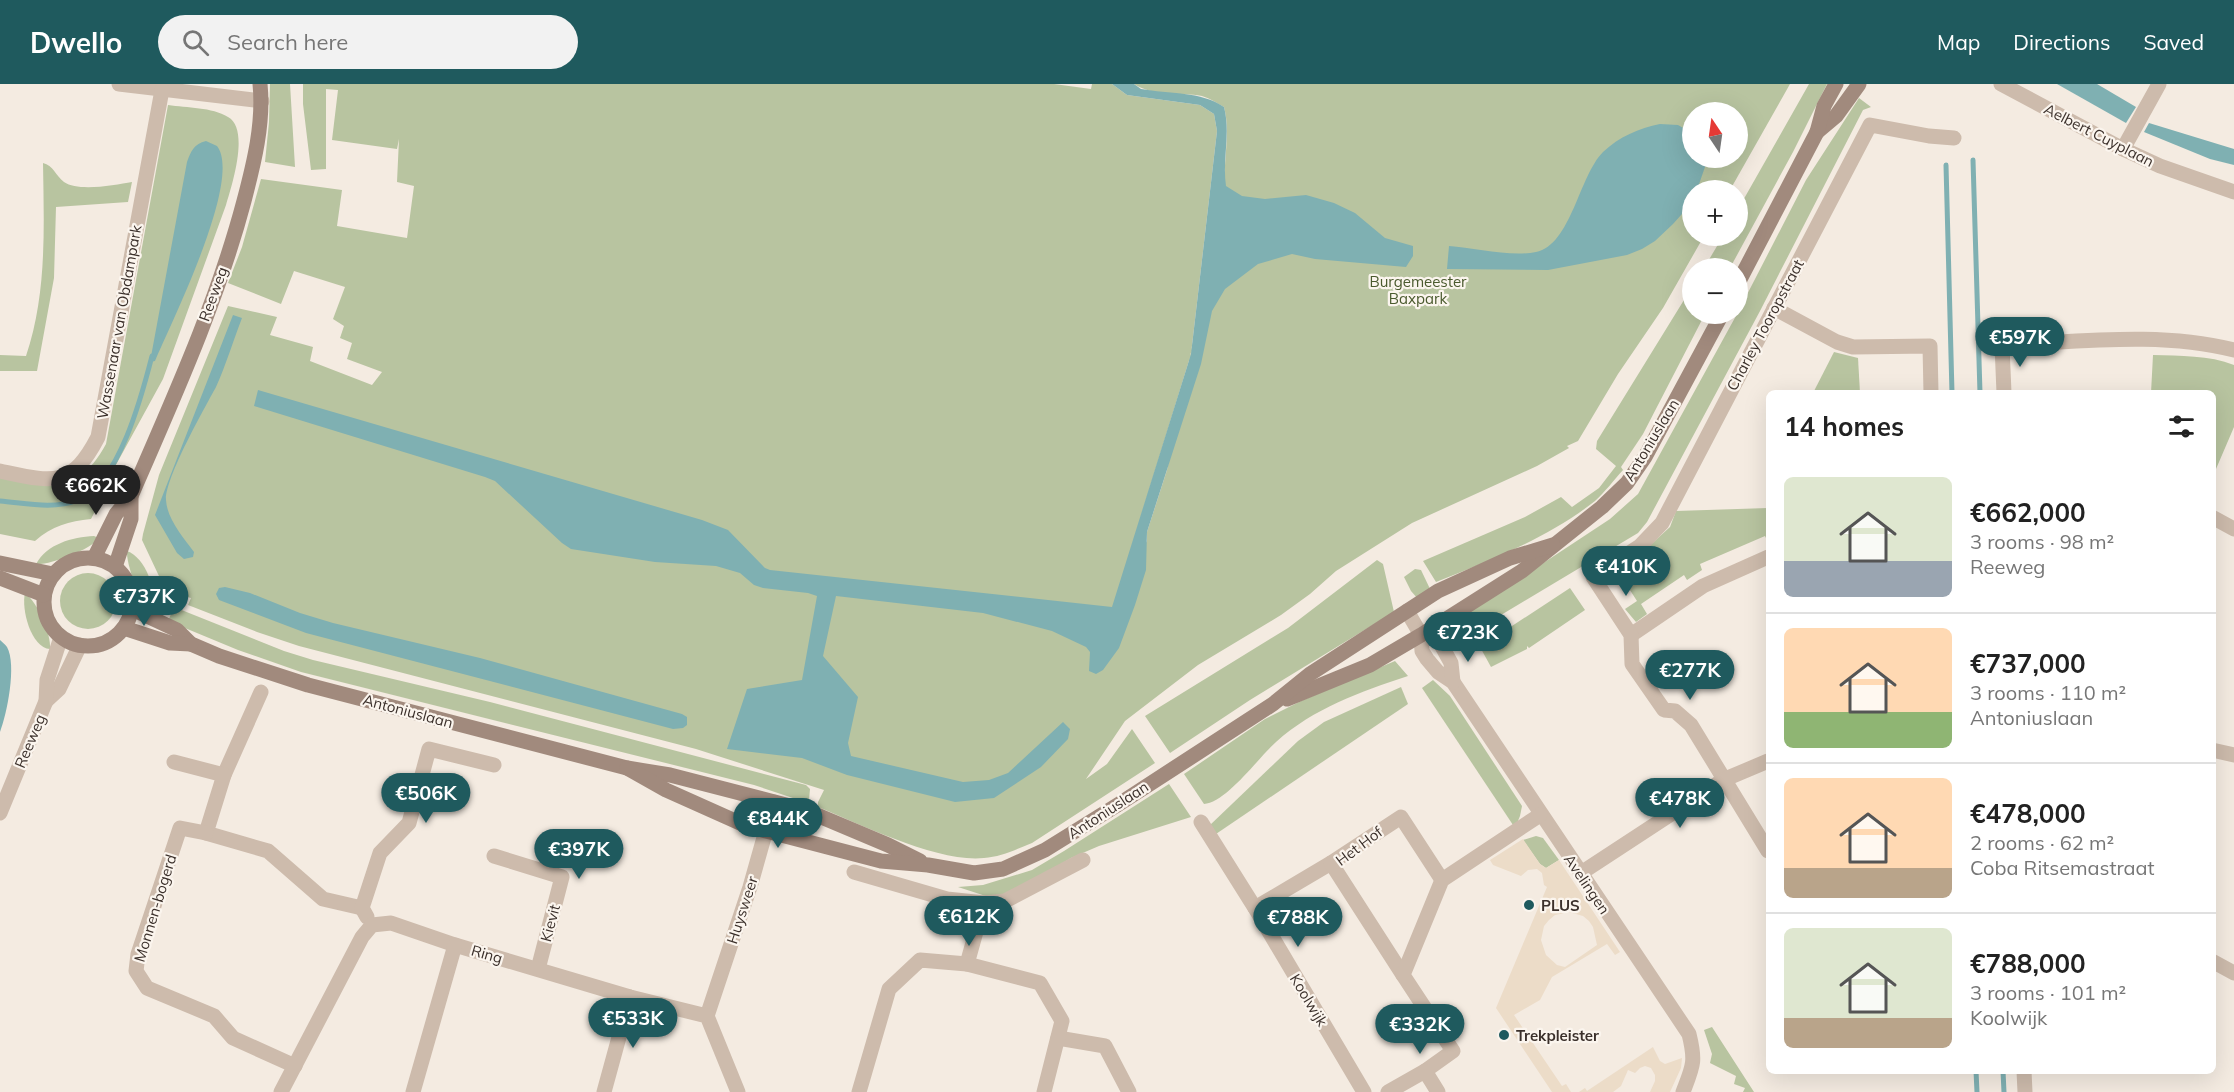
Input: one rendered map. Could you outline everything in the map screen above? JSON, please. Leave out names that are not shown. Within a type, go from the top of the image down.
[{"type":"main road","name":"Reeweg","points":[[94,558],[116,514],[131,496],[216,291],[237,228],[254,163],[262,101],[260,84]]},
{"type":"main road","points":[[1748,264],[1817,132],[1824,106],[1836,84]]},
{"type":"main road","points":[[1817,132],[1836,116],[1859,84]]},
{"type":"main road","name":"Antoniuslaan","points":[[1273,704],[1370,665],[1421,635],[1522,571],[1602,507],[1627,483],[1645,457],[1717,324]]},
{"type":"main road","name":"Reeweg","points":[[115,567],[130,519],[131,496]]},
{"type":"main road","name":"Antoniuslaan","points":[[627,768],[666,790],[742,824],[766,831],[881,861],[928,865],[974,873],[1004,869],[1045,850],[1273,704],[1310,674],[1438,591],[1510,558],[1553,544]]},
{"type":"main road","points":[[94,558],[115,567],[127,581],[132,600],[132,609],[124,628],[100,645],[80,645],[61,637],[49,623],[44,604],[44,595],[53,574],[72,561],[94,558]]},
{"type":"main road","points":[[0,563],[53,574]]},
{"type":"main road","points":[[0,578],[44,595]]},
{"type":"main road","name":"Antoniuslaan","points":[[132,609],[177,630],[191,644]]},
{"type":"main road","name":"Antoniuslaan","points":[[124,628],[170,643],[191,644],[219,656],[308,685],[627,768],[670,775],[805,810],[888,845],[928,865]]},
{"type":"street","points":[[119,84],[262,101]]},
{"type":"street","name":"Aelbert Cuyplaan","points":[[2001,84],[2123,149],[2160,166],[2234,192]]},
{"type":"street","points":[[2123,149],[2159,84]]},
{"type":"street","name":"Wassenaar van Obdampark","points":[[0,471],[62,478],[76,471],[98,437],[162,90]]},
{"type":"street","name":"Charley Tooropstraat","points":[[1631,635],[1593,577],[1640,546],[1662,523],[1870,126],[1954,138]]},
{"type":"street","points":[[1774,308],[1837,342],[1853,347],[1930,346],[1930,390]]},
{"type":"street","points":[[2004,390],[2002,345],[2147,340],[2197,342],[2234,350]]},
{"type":"street","points":[[2216,520],[2234,529]]},
{"type":"street","points":[[1766,558],[1703,586],[1631,635],[1632,664],[1664,710],[1675,711],[1691,725],[1766,848]]},
{"type":"street","name":"Avelingen","points":[[1407,611],[1421,635],[1422,651],[1427,659],[1438,672],[1453,682],[1540,815],[1689,1034],[1695,1054],[1694,1064],[1683,1092]]},
{"type":"street","name":"Reeweg","points":[[0,813],[46,701],[47,680],[61,637]]},
{"type":"street","name":"Reeweg","points":[[46,701],[59,689],[80,645]]},
{"type":"street","points":[[261,692],[224,775],[206,833],[268,851],[323,899],[362,908],[372,925],[362,937],[281,1092]]},
{"type":"street","points":[[362,908],[380,853],[409,823],[429,749],[494,765]]},
{"type":"street","points":[[2216,751],[2234,755]]},
{"type":"street","points":[[174,762],[224,775]]},
{"type":"street","points":[[1581,873],[1723,780],[1766,762]]},
{"type":"street","name":"Huysweer","points":[[707,1016],[750,887],[774,802]]},
{"type":"street","points":[[1403,975],[1442,880],[1540,815]]},
{"type":"street","name":"Het Hof","points":[[1425,1071],[1453,1051],[1331,863],[1401,817],[1442,880]]},
{"type":"street","name":"Koolwijk","points":[[1201,822],[1364,1092]]},
{"type":"street","name":"Monnen-bogerd","points":[[206,833],[180,828],[138,954],[136,971],[147,988],[214,1016],[233,1038],[295,1066]]},
{"type":"street","name":"Kievit","points":[[494,856],[562,877],[538,969]]},
{"type":"street","points":[[854,872],[947,898],[984,903],[1005,901],[1083,860]]},
{"type":"street","points":[[1255,908],[1331,863]]},
{"type":"street","points":[[967,963],[984,903]]},
{"type":"street","name":"Ring","points":[[372,925],[391,924],[630,997],[707,1016]]},
{"type":"street","points":[[413,1092],[455,945]]},
{"type":"street","points":[[859,1092],[889,989],[920,960],[967,963],[1040,983],[1062,1021],[1044,1092]]},
{"type":"street","points":[[2216,963],[2234,973]]},
{"type":"street","points":[[604,1092],[630,997]]},
{"type":"street","points":[[707,1016],[738,1092]]},
{"type":"street","points":[[1058,1038],[1105,1046],[1129,1092]]},
{"type":"street","points":[[1388,1092],[1425,1071],[1438,1092]]},
{"type":"street","points":[[2024,1074],[2025,1092]]},
{"type":"green space","points":[[270,84],[290,84],[295,167],[265,162]]},
{"type":"green space","name":"Burgemeester Baxpark","points":[[303,84],[1054,84],[1091,89],[1092,84],[1112,84],[1127,95],[1200,105],[1214,114],[1217,131],[1191,350],[1225,186],[1227,127],[1224,107],[1202,96],[1150,91],[1134,84],[1790,84],[1748,158],[1748,102],[1682,102],[1682,168],[1742,168],[1736,180],[1682,180],[1682,246],[1698,246],[1691,258],[1682,258],[1682,275],[1578,441],[1537,466],[1412,523],[1336,571],[1281,615],[1198,665],[1125,721],[1086,779],[1107,764],[1132,729],[1155,763],[1032,843],[1003,854],[984,858],[945,855],[923,849],[818,807],[824,790],[696,749],[299,646],[188,605],[191,598],[186,599],[181,595],[166,591],[142,540],[143,534],[159,475],[228,306],[277,317],[270,335],[313,347],[310,361],[372,385],[382,372],[347,359],[352,343],[340,338],[344,326],[333,319],[345,287],[294,271],[281,304],[228,283],[242,247],[261,179],[342,190],[337,226],[407,238],[414,186],[397,182],[399,139],[397,149],[332,140],[338,90],[326,89],[326,169],[311,170],[303,104]],"holes":[[[1190,357],[1167,470],[1147,532],[1147,541],[1118,591]]]},
{"type":"green space","points":[[1809,84],[1827,84],[1748,235],[1748,192]]},
{"type":"green space","points":[[1859,98],[1871,107],[1863,110],[1760,311],[1647,522],[1638,533],[1471,633],[1460,618],[1610,519],[1638,494],[1732,324],[1748,324],[1748,293],[1806,180]]},
{"type":"green space","points":[[168,105],[207,110],[228,117],[234,123],[238,133],[239,145],[235,172],[226,205],[163,379],[100,494],[102,497],[91,519],[61,525],[35,541],[0,534],[0,476],[48,483],[73,479],[85,472],[106,444]]},
{"type":"green space","points":[[43,163],[49,166],[61,180],[78,187],[132,182],[128,202],[56,207],[54,278],[37,371],[0,371],[0,355],[26,356],[38,309],[43,261]]},
{"type":"green space","points":[[1717,246],[1742,246],[1735,258],[1710,258]]},
{"type":"green space","points":[[1682,303],[1682,324],[1700,324],[1643,434],[1621,467],[1623,470],[1609,486],[1595,501],[1539,537],[1436,582],[1423,561],[1525,517],[1561,497],[1572,507],[1599,488],[1616,466],[1596,449],[1597,441]]},
{"type":"green space","points":[[1834,352],[1858,358],[1860,390],[1815,390]]},
{"type":"green space","points":[[2153,355],[2205,358],[2234,365],[2234,427],[2216,469],[2216,390],[2151,390]]},
{"type":"green space","points":[[1766,508],[1766,538],[1765,536],[1700,564],[1702,570],[1687,580],[1684,575],[1641,604],[1647,614],[1636,622],[1625,609],[1637,601],[1619,573],[1607,580],[1605,578],[1647,548],[1670,527],[1676,511]]},
{"type":"green space","points":[[94,536],[99,538],[79,552],[51,562],[36,564],[47,551],[61,543]]},
{"type":"green space","points":[[127,551],[140,560],[149,576],[152,594],[150,610],[134,583]]},
{"type":"green space","points":[[1377,560],[1383,564],[1394,612],[1250,700],[1170,753],[1145,716],[1288,628]]},
{"type":"green space","points":[[1415,569],[1421,570],[1431,591],[1418,599],[1404,577]]},
{"type":"green space","points":[[88,573],[99,575],[108,581],[114,590],[116,601],[114,612],[108,621],[99,627],[88,629],[77,627],[68,621],[62,612],[60,601],[62,590],[68,581],[77,575]]},
{"type":"green space","points":[[1570,588],[1585,610],[1529,648],[1527,646],[1527,649],[1491,667],[1480,647]]},
{"type":"green space","points":[[25,593],[35,604],[43,619],[50,649],[38,642],[29,627],[24,600]]},
{"type":"green space","points":[[174,607],[284,651],[313,660],[490,702],[806,785],[810,789],[809,800],[802,801],[754,785],[301,672],[238,650],[168,621]]},
{"type":"green space","points":[[1395,661],[1408,676],[1338,702],[1306,720],[1276,742],[1232,788],[1213,802],[1204,804],[1184,774],[1265,719]]},
{"type":"green space","points":[[1433,680],[1450,696],[1522,806],[1515,828],[1422,688]]},
{"type":"green space","points":[[1401,687],[1408,704],[1213,836],[1209,826],[1298,741],[1324,722]]},
{"type":"green space","points":[[1169,784],[1191,817],[1099,846],[1071,858],[1001,901],[958,887],[983,885],[1032,870]]},
{"type":"green space","points":[[1536,836],[1543,838],[1559,860],[1546,868],[1540,864],[1523,840]]},
{"type":"green space","points":[[1712,1027],[1754,1092],[1743,1092],[1745,1088],[1734,1084],[1736,1076],[1710,1063],[1712,1054],[1704,1030]]},
{"type":"shaded area","points":[[1523,839],[1540,864],[1546,868],[1559,860],[1620,952],[1615,955],[1607,944],[1552,977],[1540,1000],[1514,1015],[1562,1086],[1566,1084],[1571,1092],[1552,1092],[1496,1008],[1547,887],[1544,885],[1542,873],[1537,869],[1528,870],[1521,876],[1493,865],[1490,860]],"holes":[[[1569,912],[1583,916],[1593,927],[1597,945],[1565,967],[1557,965],[1546,955],[1541,940],[1544,926],[1555,915]]]},
{"type":"shaded area","points":[[1653,1047],[1660,1061],[1665,1064],[1682,1058],[1681,1068],[1670,1092],[1650,1092],[1655,1075],[1651,1068],[1645,1066],[1635,1073],[1628,1070],[1621,1086],[1613,1092],[1579,1092],[1585,1088],[1587,1091]]},
{"type":"water","points":[[1112,84],[1134,84],[1141,89],[1205,98],[1224,107],[1227,137],[1226,186],[1242,196],[1265,199],[1306,195],[1334,203],[1355,213],[1385,238],[1413,246],[1413,256],[1406,267],[1315,259],[1292,254],[1258,264],[1225,289],[1212,311],[1201,364],[1147,532],[1146,570],[1135,605],[1119,648],[1103,670],[1096,674],[1089,671],[1090,652],[1086,647],[1052,631],[983,613],[836,596],[823,656],[858,697],[848,743],[851,756],[963,782],[989,780],[1008,773],[1063,722],[1070,729],[1068,739],[1041,767],[994,798],[955,802],[847,775],[802,758],[727,749],[747,689],[802,680],[817,596],[763,588],[754,585],[740,573],[716,566],[655,562],[571,549],[495,481],[254,406],[258,390],[702,520],[728,530],[765,568],[770,570],[1112,607],[1191,354],[1217,131],[1214,114],[1200,105],[1127,95]]},
{"type":"water","points":[[2057,84],[2097,84],[2136,107],[2126,123]]},
{"type":"water","points":[[2149,123],[2234,149],[2234,165],[2210,159],[2144,132]]},
{"type":"water","points":[[1660,124],[1682,127],[1682,168],[1705,168],[1700,180],[1682,180],[1682,214],[1655,241],[1627,255],[1548,270],[1447,269],[1449,246],[1515,253],[1536,252],[1548,247],[1566,224],[1587,177],[1603,152],[1616,142],[1644,128]]},
{"type":"water","points":[[206,141],[217,146],[222,163],[221,188],[213,219],[189,285],[155,361],[150,362],[187,162],[194,148]]},
{"type":"water","points":[[233,315],[242,318],[223,370],[178,460],[167,490],[166,500],[169,514],[194,552],[193,557],[184,559],[177,553],[155,515]]},
{"type":"water","points":[[225,587],[250,593],[300,613],[333,623],[480,658],[682,714],[687,717],[687,725],[673,729],[306,633],[219,600],[216,594],[219,588]]},
{"type":"water","points":[[0,640],[7,647],[10,655],[11,677],[8,702],[0,732]]},
{"type":"waterway","points":[[1973,160],[1980,390]]},
{"type":"waterway","points":[[1946,165],[1952,390]]},
{"type":"waterway","points":[[0,501],[59,505],[78,500],[93,491],[117,458],[127,437],[152,356]]},
{"type":"waterway","points":[[1976,1074],[1977,1092]]},
{"type":"waterway","points":[[2003,1074],[2004,1092]]},
{"type":"place","name":"PLUS","points":[[1529,905]]},
{"type":"place","name":"Trekpleister","points":[[1504,1035]]}]
